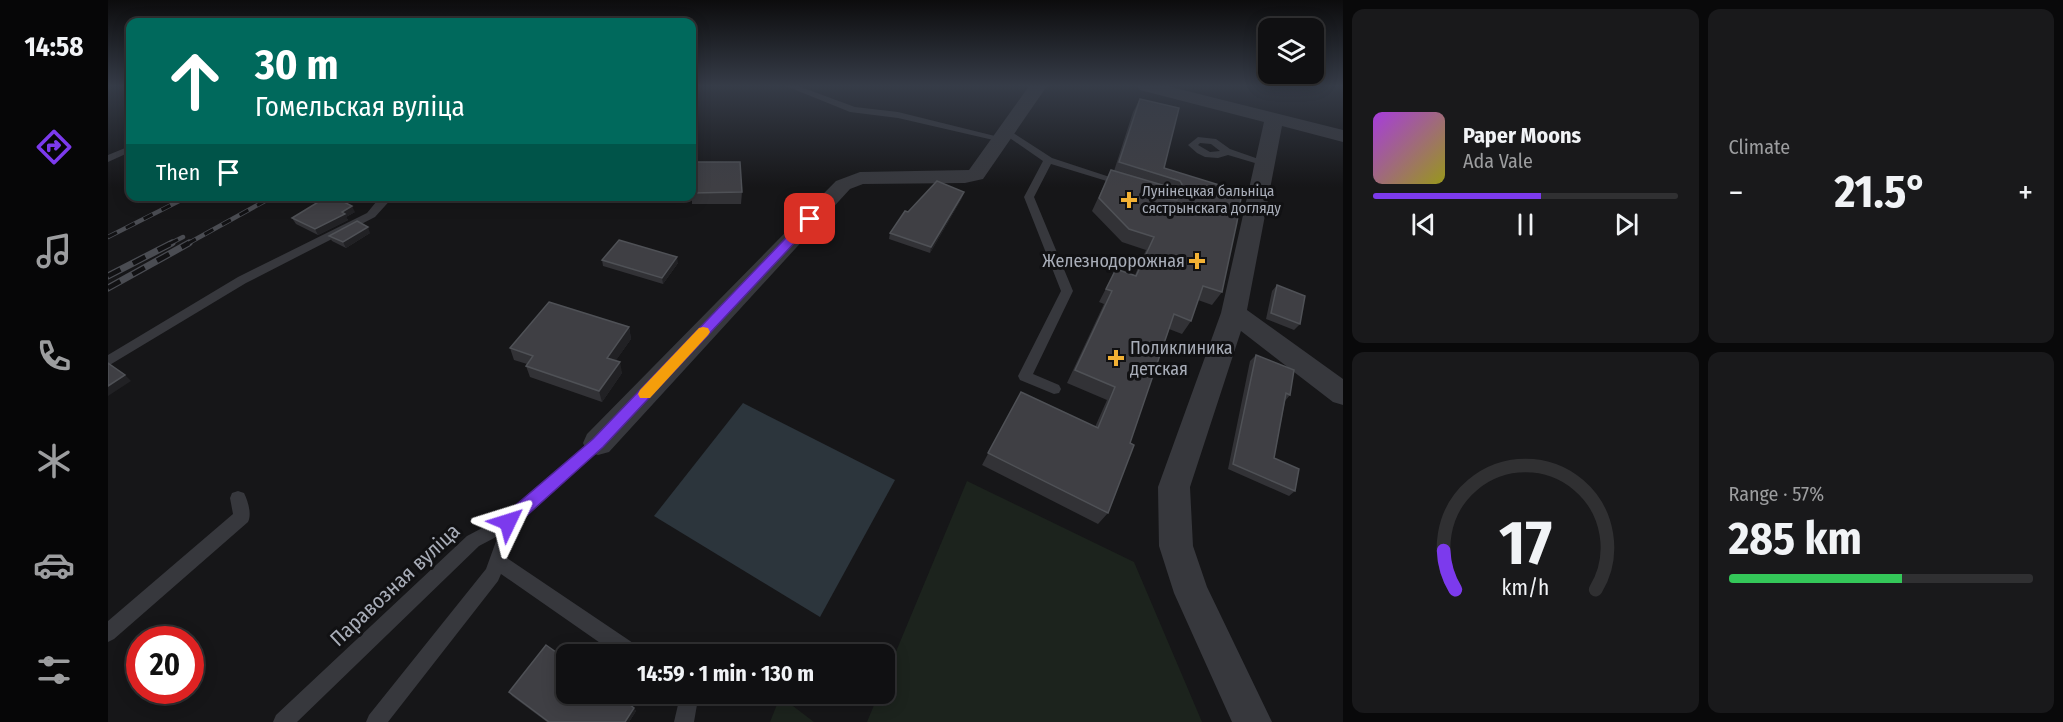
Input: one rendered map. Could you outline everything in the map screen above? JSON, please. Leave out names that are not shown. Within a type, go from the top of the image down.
[{"type":"street","points":[[598,443],[843,185],[860,178],[965,177],[976,174],[1015,120]]},
{"type":"street","points":[[1252,722],[1192,593],[1176,546],[1174,487],[1234,313],[1274,120]]},
{"type":"street","points":[[1280,120],[1343,136]]},
{"type":"street","points":[[1234,313],[1343,394]]},
{"type":"lane","points":[[923,120],[1004,135],[1047,160],[1134,186]]},
{"type":"lane","points":[[108,159],[126,151]]},
{"type":"lane","points":[[1227,151],[1265,163]]},
{"type":"lane","points":[[1047,160],[1029,196],[1067,291],[1025,376],[1054,389]]},
{"type":"lane","points":[[108,361],[242,280],[371,215],[381,201]]},
{"type":"lane","name":"Паравозная вуліца","points":[[284,722],[473,540],[508,522],[598,443]]},
{"type":"lane","points":[[108,633],[242,518],[238,498]]},
{"type":"lane","points":[[376,722],[492,575],[505,543],[508,522]]},
{"type":"lane","points":[[497,561],[617,644]]},
{"type":"lane","points":[[684,722],[688,704]]},
{"type":"shaded area","points":[[743,403],[895,480],[820,617],[654,516]]},
{"type":"shaded area","points":[[967,481],[1134,562],[1202,722],[867,722],[874,704],[895,704],[895,654]]},
{"type":"shaded area","points":[[777,704],[790,704],[814,722],[770,722]]},
{"type":"building","points":[[1133,120],[1176,120],[1164,168],[1242,192],[1222,292],[1203,286],[1191,321],[1174,314],[1130,443],[1134,445],[1108,513],[988,453],[1021,392],[1098,428],[1115,387],[1075,370],[1112,291],[1106,289],[1116,269],[1136,276],[1154,237],[1129,229],[1099,198],[1111,170],[1166,186],[1166,199],[1177,200],[1182,184],[1180,181],[1119,162]]},
{"type":"building","points":[[696,162],[740,162],[742,192],[696,193]]},
{"type":"building","points":[[937,181],[964,192],[931,247],[890,233],[905,211],[908,212]]},
{"type":"building","points":[[320,201],[342,201],[352,206],[342,212],[345,214],[315,229],[292,218]]},
{"type":"building","points":[[357,221],[368,227],[343,242],[329,236]]},
{"type":"building","points":[[619,240],[677,257],[662,278],[602,260]]},
{"type":"building","points":[[1277,285],[1305,296],[1300,324],[1271,313]]},
{"type":"building","points":[[549,302],[629,327],[607,358],[620,362],[599,391],[526,366],[533,356],[510,348]]},
{"type":"building","points":[[1256,355],[1294,370],[1290,395],[1286,393],[1274,458],[1299,469],[1295,491],[1233,464]]},
{"type":"building","points":[[108,363],[125,375],[108,386]]},
{"type":"building","points":[[546,645],[556,652],[556,704],[629,704],[634,708],[625,722],[549,722],[509,692]]},
{"type":"railway","points":[[108,237],[179,201]]},
{"type":"railway","points":[[187,244],[265,201]]},
{"type":"railway","points":[[169,244],[183,237]]},
{"type":"railway","points":[[108,276],[172,243]]},
{"type":"railway","points":[[108,288],[189,243]]},
{"type":"slow traffic","points":[[645,394],[703,332]]},
{"type":"place","name":"Лунінецкая бальніца сястрынскага догляду","points":[[1129,200]]},
{"type":"place","name":"Железнодорожная","points":[[1197,261]]},
{"type":"place","name":"Поликлиника детская","points":[[1116,358]]},
{"type":"route","points":[[508,522],[598,443],[810,219]]}]
